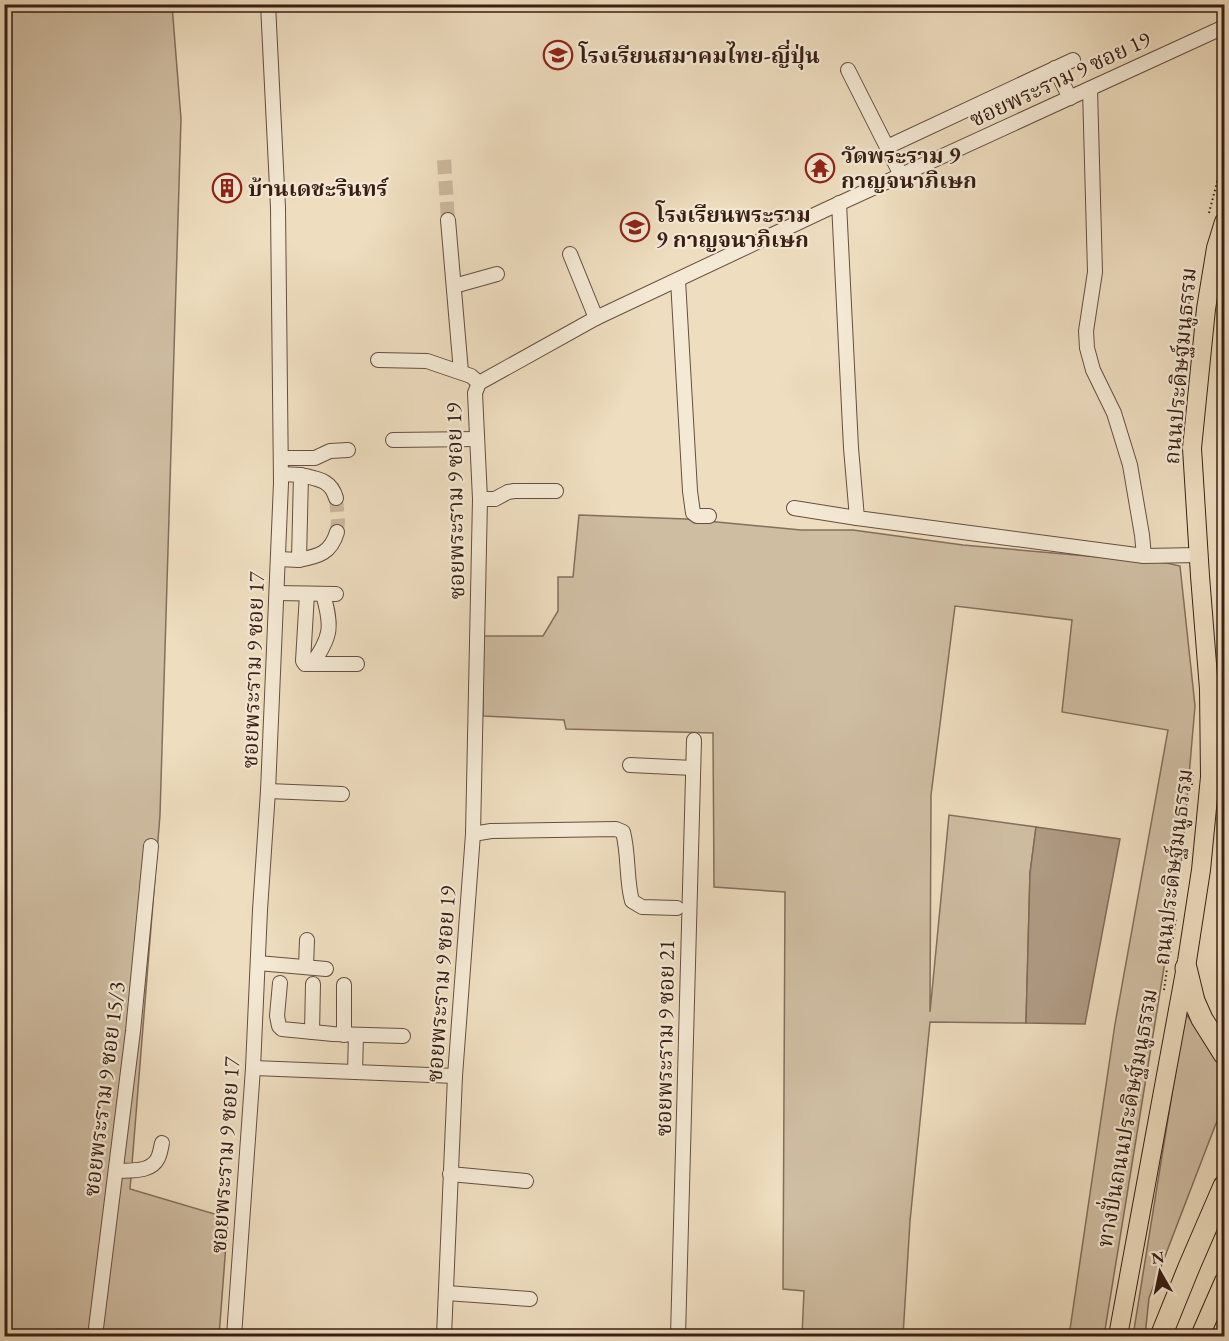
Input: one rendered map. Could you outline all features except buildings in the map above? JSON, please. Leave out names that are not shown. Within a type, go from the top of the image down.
[{"type":"highway","points":[[1185,968],[1194,1002],[1224,1054]]},
{"type":"highway","points":[[1161,1336],[1224,1186]]},
{"type":"main road","name":"ถนนประดิษฐ์มนูธรรม","points":[[1118,1336],[1185,968],[1201,870],[1210,777],[1209,689],[1192,448],[1206,309],[1216,248],[1217,219]]},
{"type":"main road","points":[[1200,1336],[1224,1281]]},
{"type":"street","name":"ซอยพระราม 9 ซอย 17","points":[[234,1336],[253,1068],[268,791],[281,474],[278,208],[268,4]]},
{"type":"street","name":"ซอยพระราม 9 ซอย 19","points":[[444,1336],[455,1076],[473,834],[480,499],[475,393],[479,383],[596,318],[839,203],[1224,27]]},
{"type":"street","points":[[887,147],[1072,60]]},
{"type":"street","points":[[1055,68],[1070,98]]},
{"type":"street","points":[[848,69],[901,175]]},
{"type":"street","points":[[1090,89],[1095,272],[1086,331],[1087,348],[1093,370],[1114,413],[1130,465],[1144,556]]},
{"type":"street","points":[[839,203],[857,518]]},
{"type":"street","points":[[448,220],[461,372]]},
{"type":"street","points":[[570,254],[596,318]]},
{"type":"street","points":[[454,286],[497,274]]},
{"type":"street","points":[[678,279],[690,491],[693,513],[697,516],[710,516]]},
{"type":"street","points":[[378,360],[427,361],[471,376],[479,383]]},
{"type":"street","points":[[393,440],[477,439]]},
{"type":"street","points":[[281,458],[315,458],[330,451],[348,450]]},
{"type":"street","points":[[281,474],[318,479],[332,488],[336,498]]},
{"type":"street","points":[[299,560],[301,475]]},
{"type":"street","points":[[480,499],[495,499],[514,491],[556,490]]},
{"type":"street","points":[[794,508],[1144,556],[1198,555]]},
{"type":"street","points":[[278,559],[299,560],[325,552],[333,543],[337,532]]},
{"type":"street","points":[[277,593],[329,594],[327,638],[312,664]]},
{"type":"street","points":[[307,594],[303,662],[305,664],[357,664]]},
{"type":"street","name":"ซอยพระราม 9 ซอย 21","points":[[678,1336],[694,740]]},
{"type":"street","points":[[630,765],[693,768]]},
{"type":"street","points":[[268,791],[342,795]]},
{"type":"street","points":[[473,834],[491,831],[616,829],[623,832],[626,841],[629,890],[632,902],[642,907],[677,908]]},
{"type":"street","name":"ซอยพระราม 9 ซอย 15/3","points":[[95,1336],[133,1031],[151,846]]},
{"type":"street","points":[[306,967],[307,940]]},
{"type":"street","points":[[258,963],[326,969]]},
{"type":"street","points":[[280,983],[279,1026],[290,1030],[312,1032],[403,1036]]},
{"type":"street","points":[[312,1032],[313,984]]},
{"type":"street","points":[[344,985],[355,1072]]},
{"type":"street","points":[[253,1068],[455,1076]]},
{"type":"street","points":[[116,1171],[144,1170],[153,1165],[158,1159],[162,1143]]},
{"type":"street","points":[[450,1174],[526,1181]]},
{"type":"street","points":[[446,1293],[530,1299]]},
{"type":"path","points":[[1217,219],[1224,155]]},
{"type":"path","points":[[1189,303],[1197,259]]},
{"type":"path","points":[[1179,405],[1187,326]]},
{"type":"path","points":[[1191,788],[1193,765]]},
{"type":"path","name":"ทางปั่นถนนประดิษฐ์มนูธรรม","points":[[1162,998],[1176,917]]},
{"type":"path","points":[[1221,1336],[1224,1327]]},
{"type":"shaded area","points":[[5,5],[172,5],[181,119],[160,815],[130,1189],[228,1218],[219,1336],[5,1336]]},
{"type":"shaded area","points":[[579,515],[686,519],[801,530],[853,530],[963,545],[1180,566],[1195,706],[1182,857],[1104,1336],[1069,1336],[1115,1024],[1168,730],[1062,712],[1072,620],[955,606],[931,795],[930,1012],[949,815],[1036,827],[1030,873],[1026,1023],[930,1022],[910,1221],[903,1336],[802,1336],[804,1291],[783,1289],[785,892],[714,887],[713,733],[566,729],[564,720],[483,716],[483,636],[543,636],[558,611],[558,577],[573,577]]},
{"type":"shaded area","points":[[1036,827],[1120,839],[1085,1024],[1026,1023],[1030,873]]},
{"type":"shaded area","points":[[1185,1013],[1221,1058],[1224,1066],[1224,1106],[1149,1298],[1145,1336],[1133,1336]]},
{"type":"tunnel","points":[[444,160],[448,220]]},
{"type":"tunnel","points":[[336,498],[337,532]]},
{"type":"place","name":"โรงเรียนสมาคมไทย-ญี่ปุ่น","points":[[558,55]]},
{"type":"place","name":"วัดพระราม 9 กาญจนาภิเษก","points":[[820,168]]},
{"type":"place","name":"บ้านเดชะรินทร์","points":[[227,188]]},
{"type":"place","name":"โรงเรียนพระราม 9 กาญจนาภิเษก","points":[[635,227]]}]
